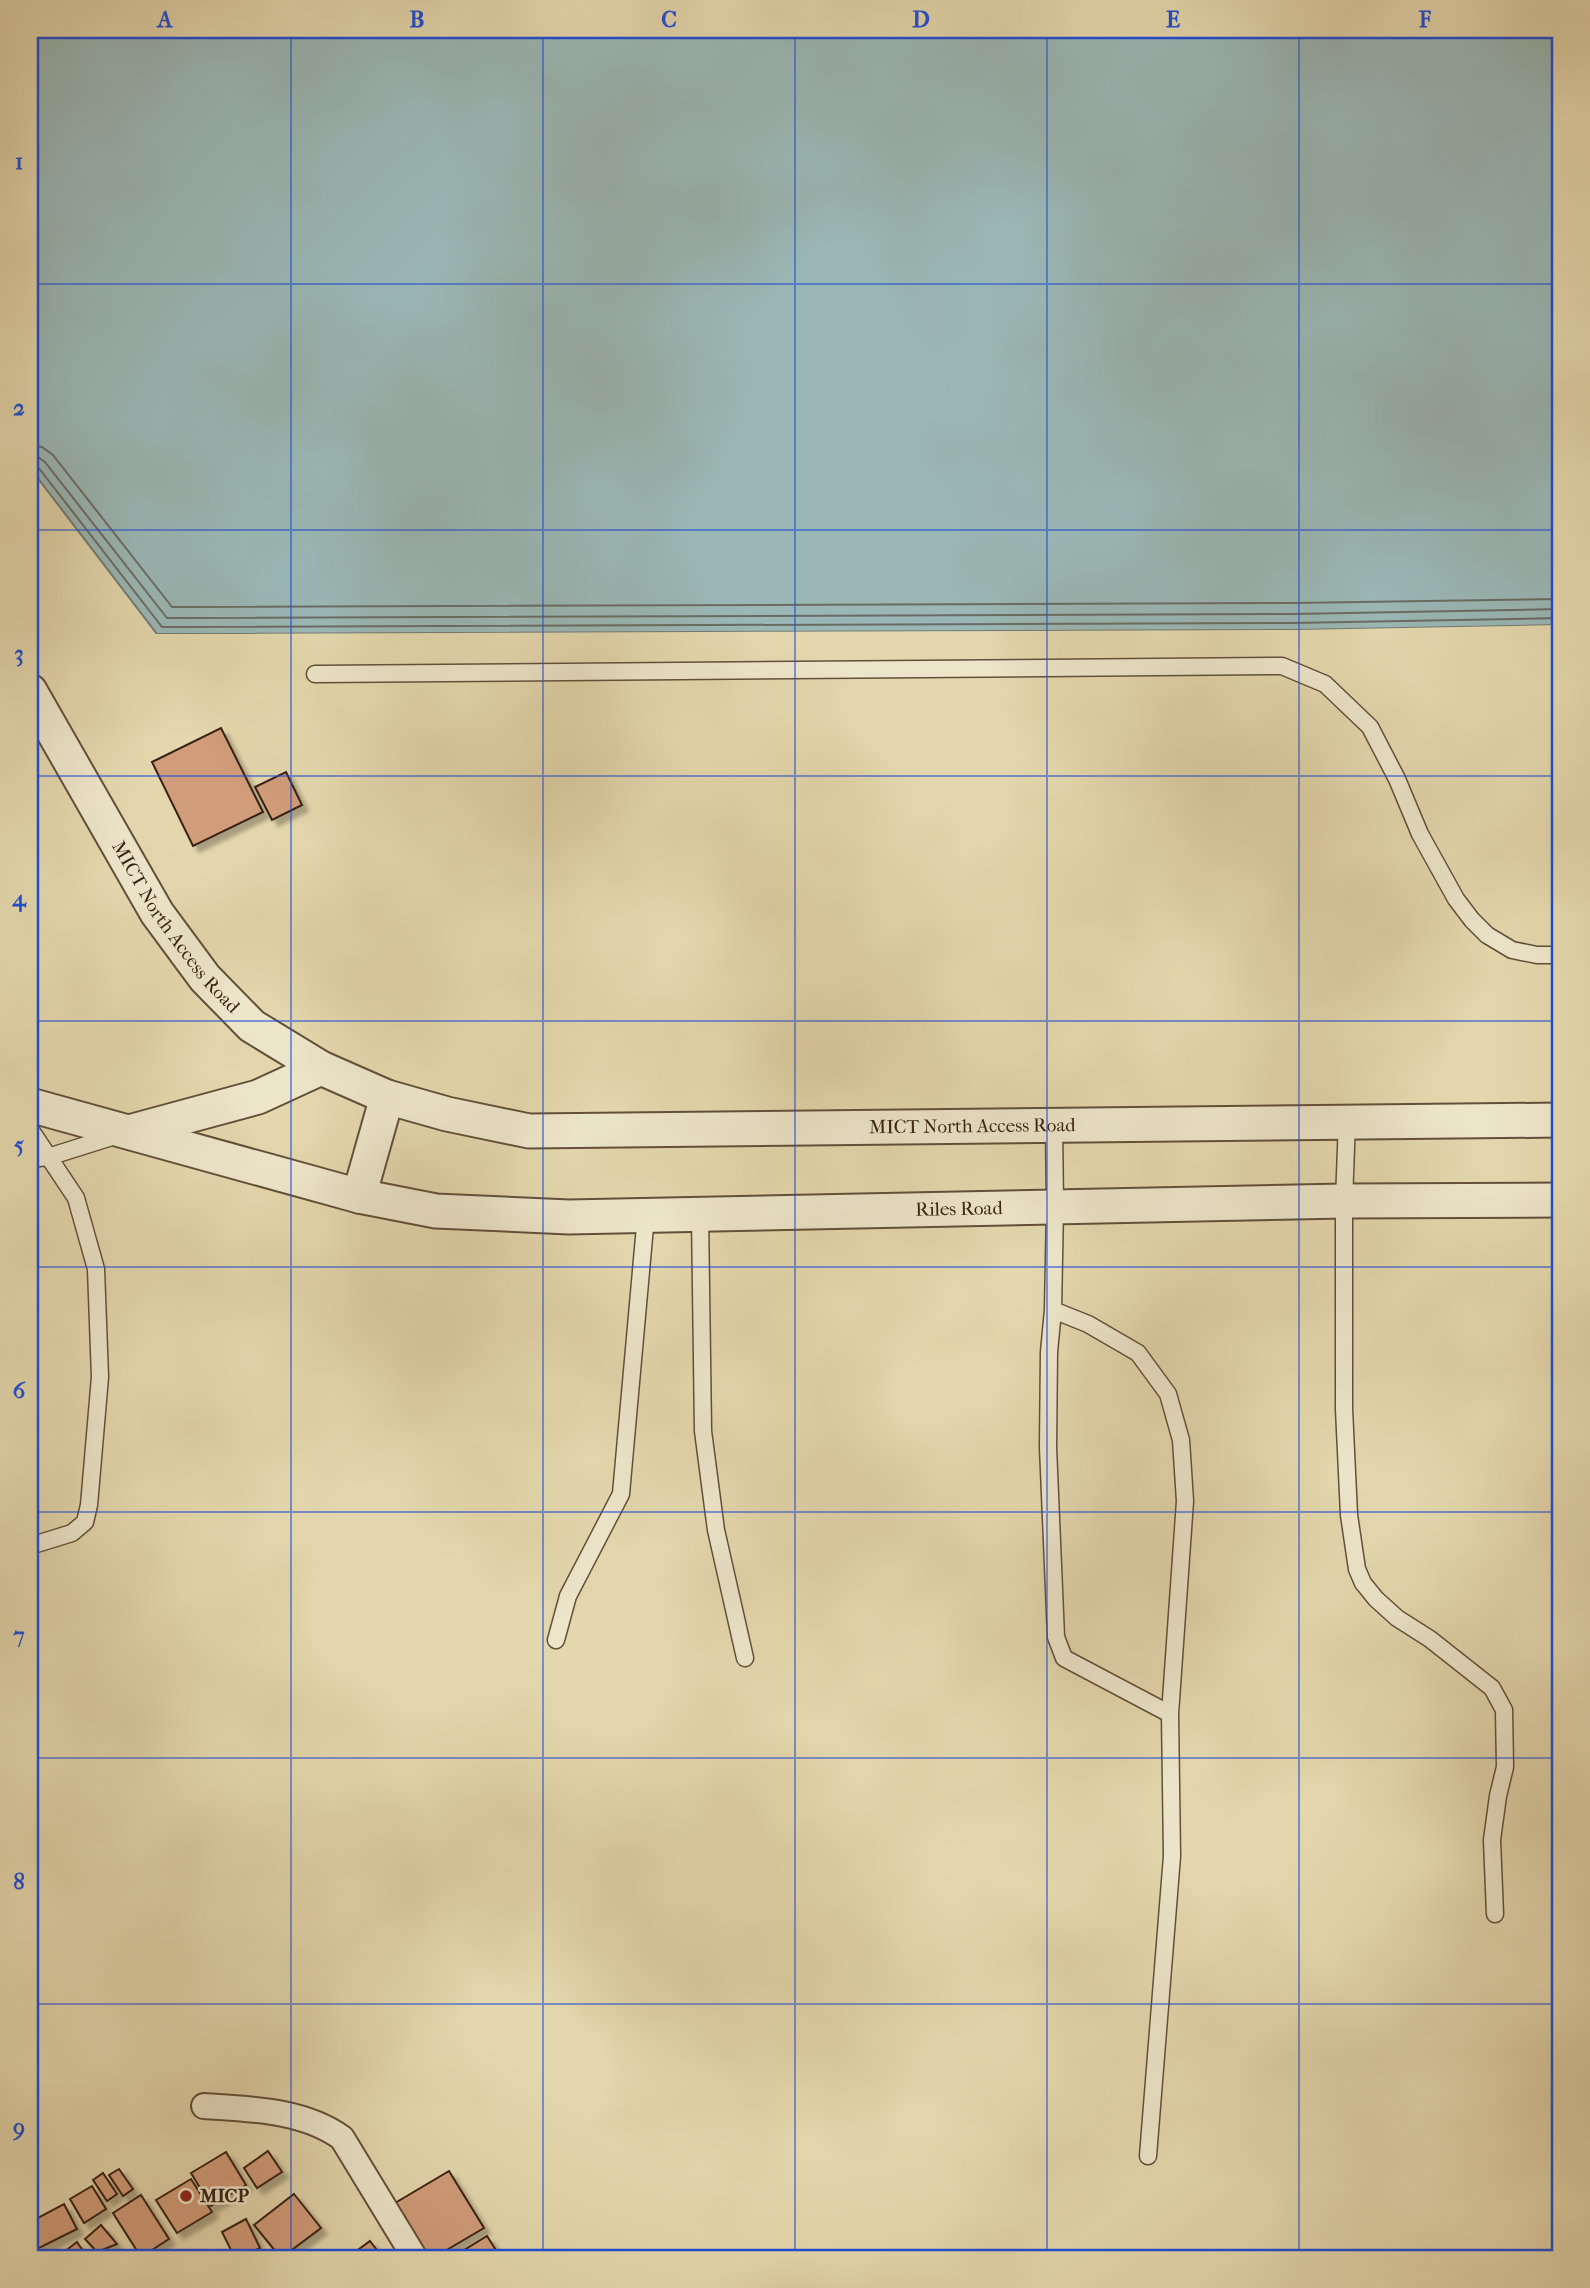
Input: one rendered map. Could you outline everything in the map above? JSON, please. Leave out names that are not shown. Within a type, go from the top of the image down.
[{"type":"street","name":"MICT North Access Road","points":[[30,691],[157,913],[205,978],[252,1026],[321,1068],[387,1097],[447,1114],[529,1131],[1560,1120]]},
{"type":"street","points":[[126,1133],[258,1097],[321,1068]]},
{"type":"street","points":[[359,1196],[387,1097]]},
{"type":"street","name":"Riles Road","points":[[30,1105],[359,1196],[436,1211],[569,1217],[1344,1201],[1560,1200]]},
{"type":"street","points":[[204,2106],[260,2110],[317,2122],[332,2130],[342,2138],[415,2258]]},
{"type":"lane","points":[[315,674],[1282,666],[1325,684],[1370,727],[1420,834],[1456,899],[1487,935],[1512,950],[1537,955],[1560,955]]},
{"type":"lane","points":[[1347,1121],[1344,1201],[1345,1452],[1349,1515],[1357,1569],[1363,1583],[1376,1599],[1397,1618],[1430,1639],[1492,1688],[1504,1710],[1505,1768],[1492,1840],[1494,1914]]},
{"type":"lane","points":[[1054,1125],[1055,1207],[1048,1447],[1056,1637],[1063,1658],[1170,1714]]},
{"type":"lane","points":[[30,1129],[76,1198],[96,1269],[100,1377],[89,1505],[85,1522],[72,1533],[30,1546]]},
{"type":"lane","points":[[30,1159],[48,1157],[126,1133]]},
{"type":"lane","points":[[700,1214],[703,1431],[716,1530],[745,1658]]},
{"type":"lane","points":[[556,1640],[568,1596],[621,1494],[646,1215]]},
{"type":"lane","points":[[1053,1310],[1088,1324],[1138,1353],[1168,1394],[1181,1440],[1185,1501],[1170,1714],[1172,1856],[1148,2156]]},
{"type":"water","points":[[30,30],[1560,30],[1560,625],[1294,630],[157,634],[30,468]]},
{"type":"pier","points":[[1560,625],[1560,629],[1294,633],[157,637],[153,634],[1294,630]]},
{"type":"building","points":[[221,728],[263,812],[193,846],[152,762]]},
{"type":"building","points":[[286,772],[302,805],[272,820],[255,787]]},
{"type":"building","points":[[268,2151],[282,2172],[257,2188],[244,2168]]},
{"type":"building","points":[[226,2152],[246,2185],[211,2206],[191,2173]]},
{"type":"building","points":[[119,2169],[133,2189],[123,2196],[109,2175]]},
{"type":"building","points":[[449,2171],[484,2228],[433,2258],[422,2258],[390,2206]]},
{"type":"building","points":[[103,2173],[117,2194],[107,2201],[93,2180]]},
{"type":"building","points":[[191,2179],[212,2212],[177,2233],[156,2200]]},
{"type":"building","points":[[92,2186],[106,2209],[84,2223],[70,2199]]},
{"type":"building","points":[[294,2194],[321,2228],[281,2258],[254,2225]]},
{"type":"building","points":[[141,2195],[169,2239],[141,2257],[113,2213]]},
{"type":"building","points":[[64,2204],[77,2229],[37,2249],[30,2236],[30,2222]]},
{"type":"building","points":[[246,2219],[260,2248],[235,2258],[222,2232]]},
{"type":"building","points":[[101,2225],[117,2244],[97,2252],[85,2239]]},
{"type":"building","points":[[487,2236],[501,2258],[451,2258]]},
{"type":"building","points":[[370,2241],[383,2258],[347,2258]]},
{"type":"building","points":[[77,2242],[88,2258],[62,2258],[60,2255]]},
{"type":"place","name":"MICP","points":[[186,2196]]}]
